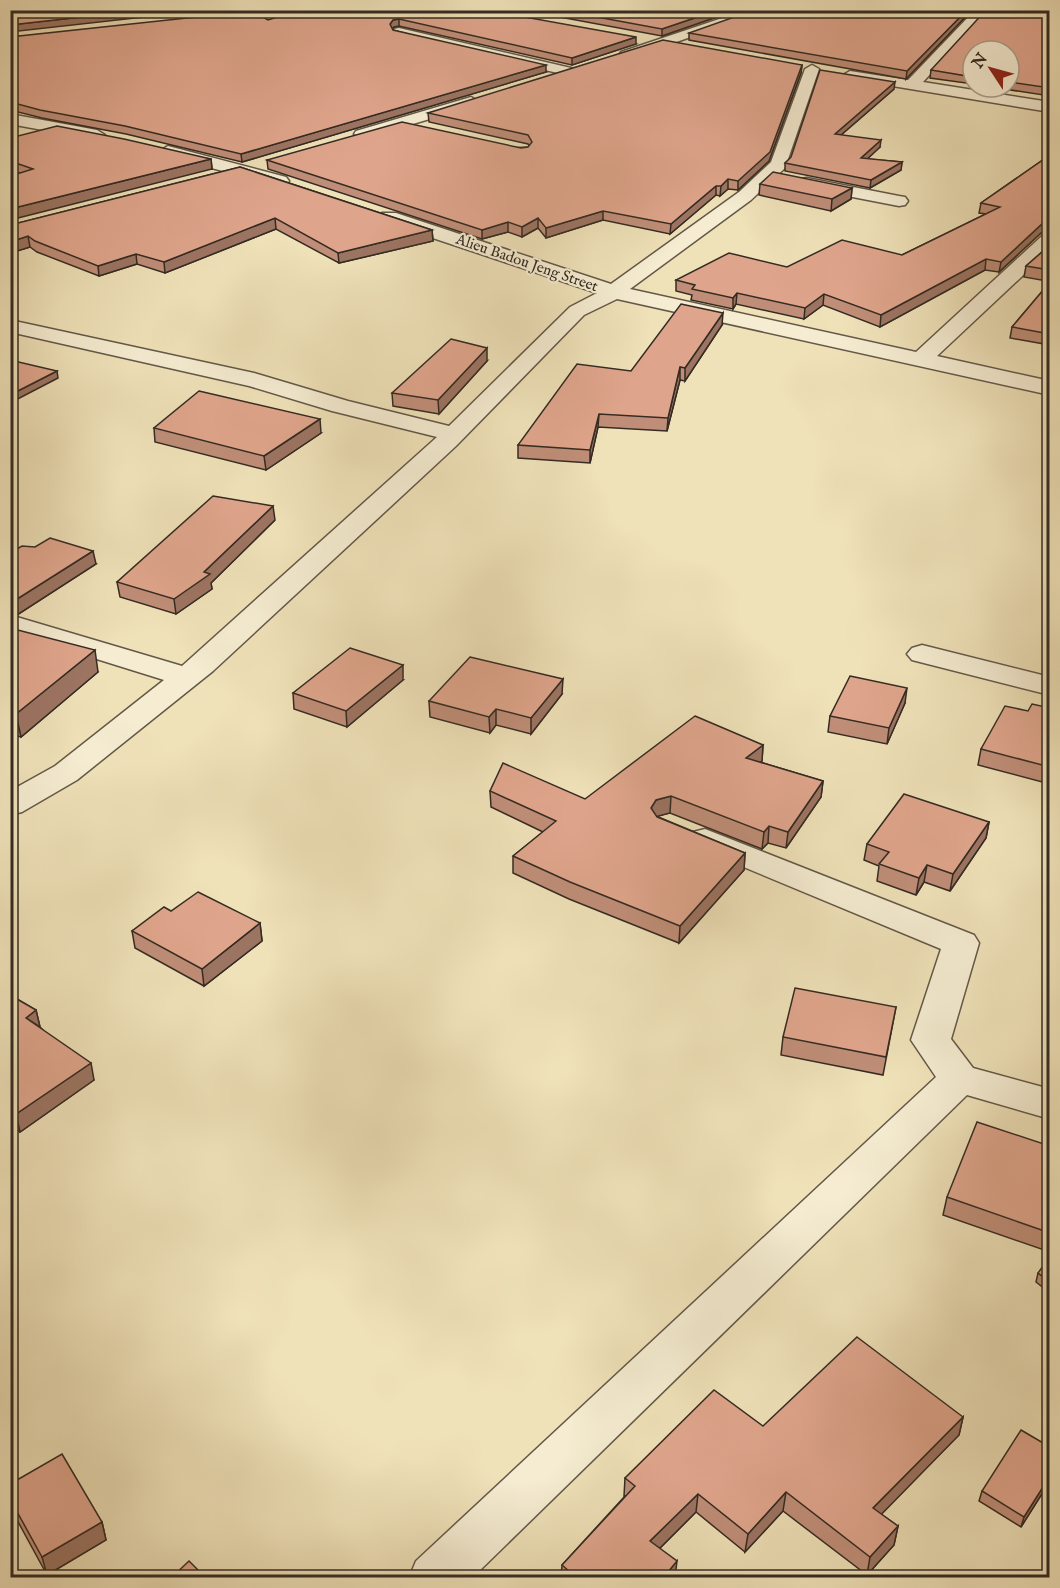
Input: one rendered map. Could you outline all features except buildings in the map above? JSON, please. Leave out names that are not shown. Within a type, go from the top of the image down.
[{"type":"street","points":[[197,18],[267,10]]},
{"type":"street","points":[[612,59],[761,10]]},
{"type":"street","points":[[911,86],[983,10]]},
{"type":"street","points":[[399,32],[577,70],[537,82]]},
{"type":"street","points":[[630,37],[699,49]]},
{"type":"street","points":[[10,805],[66,773],[186,677],[454,434],[577,311],[614,292],[745,196],[779,164],[815,69],[1050,107]]},
{"type":"street","points":[[344,139],[492,96]]},
{"type":"street","points":[[10,119],[115,138]]},
{"type":"street","points":[[401,123],[434,130]]},
{"type":"street","points":[[150,146],[242,169],[298,187]]},
{"type":"street","points":[[208,177],[265,162]]},
{"type":"street","points":[[767,175],[899,201]]},
{"type":"street","name":"Alieu Badou Jeng Street","points":[[366,209],[614,292],[1050,388]]},
{"type":"street","points":[[920,360],[1050,239]]},
{"type":"street","points":[[10,326],[254,380],[340,406],[454,434]]},
{"type":"street","points":[[10,623],[186,677]]},
{"type":"street","points":[[922,654],[1050,686]]},
{"type":"street","points":[[680,829],[961,943],[931,1040],[959,1079],[1050,1104]]},
{"type":"street","points":[[435,1578],[959,1079]]}]
